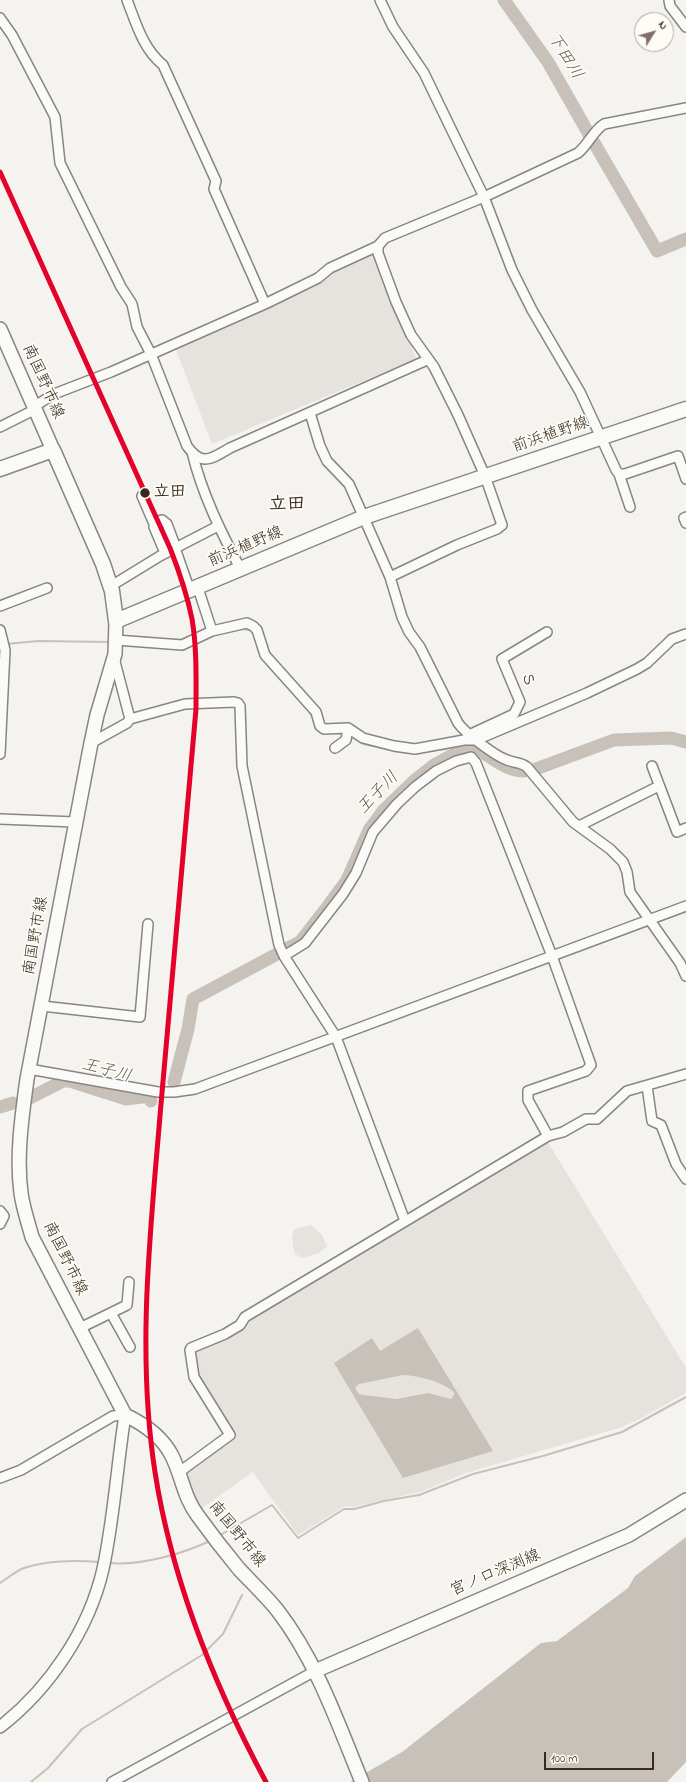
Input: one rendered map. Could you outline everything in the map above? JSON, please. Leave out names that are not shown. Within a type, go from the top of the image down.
[{"type":"main road","name":"南国野市線","points":[[0,329],[53,450]]},
{"type":"main road","name":"前浜植野線","points":[[116,621],[194,590],[364,517],[686,409]]},
{"type":"main road","points":[[0,469],[53,450],[100,557],[111,586],[116,621]]},
{"type":"main road","name":"南国野市線","points":[[116,621],[114,658],[90,743],[29,1069],[22,1116],[21,1191],[24,1208],[32,1237],[125,1415],[139,1422],[155,1433],[172,1456],[187,1500],[198,1516],[238,1567],[278,1611],[317,1675],[362,1782]]},
{"type":"main road","name":"宮ノ口深渕線","points":[[317,1675],[629,1535],[686,1500]]},
{"type":"street","points":[[127,0],[144,42],[155,59],[163,66],[185,112],[216,181],[214,189],[265,304]]},
{"type":"street","points":[[380,0],[393,27],[424,73],[484,197],[512,270],[532,310],[580,392],[619,474],[630,507]]},
{"type":"street","points":[[669,0],[670,6],[686,27]]},
{"type":"street","points":[[0,18],[12,35],[55,117],[60,164],[121,287],[132,304],[138,327],[151,354],[187,446],[198,458],[208,460],[230,448],[427,360]]},
{"type":"street","points":[[0,427],[35,408],[54,394],[111,372],[265,304],[318,278],[330,268],[378,246],[385,238],[484,197],[578,153],[585,148],[599,127],[604,124],[686,108]]},
{"type":"street","points":[[378,246],[378,253],[396,302],[411,335],[427,360],[434,367],[455,408],[485,476],[502,525],[499,528],[390,577]]},
{"type":"street","points":[[310,413],[320,446],[328,461],[349,484],[390,577],[397,602],[409,632],[420,647],[458,723],[475,740],[506,760],[523,763],[568,816],[610,849],[623,862],[627,872],[630,892],[680,963],[686,976]]},
{"type":"street","points":[[192,452],[195,468],[218,526],[241,570]]},
{"type":"street","points":[[619,474],[625,474],[678,456],[686,479]]},
{"type":"street","points":[[142,496],[165,554]]},
{"type":"street","points":[[686,517],[684,518],[686,523]]},
{"type":"street","points":[[154,524],[162,520],[164,521],[212,631]]},
{"type":"street","points":[[111,586],[165,554],[218,526]]},
{"type":"street","points":[[0,606],[47,588]]},
{"type":"street","points":[[116,640],[182,645],[212,631],[247,623],[257,630],[265,656],[316,712],[320,726],[324,729],[348,728],[363,738],[394,746],[415,749],[464,740],[475,740],[587,693],[638,669],[647,663],[672,639],[685,636]]},
{"type":"street","points":[[0,630],[5,650],[0,754]]},
{"type":"street","name":"S","points":[[475,740],[514,714],[520,702],[502,659],[547,632]]},
{"type":"street","points":[[114,658],[130,718]]},
{"type":"street","points":[[90,743],[127,723],[130,718],[185,704],[238,703],[240,706],[242,766],[279,945],[284,956],[336,1037],[405,1222]]},
{"type":"street","points":[[335,748],[346,740],[348,728]]},
{"type":"street","points":[[471,757],[475,740]]},
{"type":"street","points":[[284,956],[305,943],[343,894],[356,873],[373,832],[397,804],[415,787],[436,771],[456,760],[471,757]]},
{"type":"street","points":[[471,757],[476,763],[552,956],[591,1065],[586,1071],[528,1091],[528,1100],[548,1136]]},
{"type":"street","points":[[652,766],[677,832],[686,828]]},
{"type":"street","points":[[579,826],[659,786]]},
{"type":"street","points":[[0,819],[75,822]]},
{"type":"street","points":[[29,1069],[149,1091],[174,1092],[204,1086],[686,906]]},
{"type":"street","points":[[42,1006],[140,1017],[148,924]]},
{"type":"street","points":[[178,1473],[230,1435],[194,1377],[191,1348],[225,1334],[240,1325],[245,1317],[548,1136],[563,1132],[586,1119],[597,1119],[627,1091],[686,1074]]},
{"type":"street","points":[[647,1086],[652,1121],[661,1125],[676,1164],[686,1179]]},
{"type":"street","points":[[0,1211],[4,1216],[0,1224]]},
{"type":"street","points":[[80,1328],[127,1305],[129,1282]]},
{"type":"street","points":[[111,1313],[130,1347]]},
{"type":"street","points":[[0,1478],[20,1470],[113,1416],[125,1415],[108,1544],[95,1594],[75,1638],[46,1682],[21,1709],[0,1727]]},
{"type":"street","points":[[112,1782],[317,1675]]},
{"type":"shaded area","points":[[377,253],[416,359],[212,444],[175,347],[319,280],[339,269]]},
{"type":"shaded area","points":[[545,1142],[549,1144],[686,1368],[686,1393],[638,1420],[619,1428],[466,1473],[420,1492],[352,1507],[345,1506],[298,1535],[253,1472],[201,1509],[194,1498],[184,1472],[235,1435],[197,1374],[195,1350],[247,1321]]},
{"type":"shaded area","points":[[311,1225],[322,1235],[327,1246],[319,1253],[303,1258],[295,1254],[292,1237],[294,1229]]},
{"type":"shaded area","points":[[418,1328],[493,1451],[403,1478],[334,1363],[372,1338],[380,1351]],"holes":[[[403,1375],[436,1382],[454,1392],[454,1395],[451,1399],[428,1393],[397,1399],[359,1394],[355,1388],[359,1384]]]},
{"type":"shaded area","points":[[686,1537],[686,1762],[667,1782],[350,1782],[402,1752],[541,1643],[557,1641],[628,1588],[635,1576]]},
{"type":"waterway","name":"下田川","points":[[504,0],[548,62],[590,136]]},
{"type":"waterway","name":"下田川","points":[[593,141],[657,251],[686,239]]},
{"type":"waterway","points":[[241,629],[250,630]]},
{"type":"waterway","points":[[6,644],[38,641],[110,642]]},
{"type":"waterway","points":[[185,648],[199,642]]},
{"type":"waterway","points":[[258,648],[262,658],[274,672]]},
{"type":"waterway","points":[[309,711],[314,719]]},
{"type":"waterway","points":[[350,735],[363,744],[402,752]]},
{"type":"waterway","name":"王子川","points":[[533,770],[614,740],[671,738],[686,742]]},
{"type":"waterway","name":"王子川","points":[[467,744],[475,748]]},
{"type":"waterway","points":[[422,752],[455,746]]},
{"type":"waterway","name":"王子川","points":[[284,950],[300,942],[347,880],[369,830],[383,811],[415,780],[434,765],[460,751],[475,748],[505,766],[518,771],[525,771]]},
{"type":"waterway","name":"王子川","points":[[174,1082],[188,1029],[193,999],[279,953]]},
{"type":"waterway","name":"王子川","points":[[28,1099],[63,1081],[70,1081],[126,1099],[150,1096],[151,1101]]},
{"type":"waterway","name":"王子川","points":[[0,1107],[13,1103]]},
{"type":"waterway","points":[[222,1534],[272,1505],[298,1538],[344,1509],[354,1509],[384,1501],[419,1495],[473,1474],[543,1456],[622,1432],[686,1397]]},
{"type":"waterway","points":[[109,1563],[134,1563],[161,1558],[210,1541]]},
{"type":"waterway","points":[[0,1583],[21,1569],[42,1563],[71,1561],[100,1562]]},
{"type":"waterway","points":[[31,1782],[48,1768],[82,1729],[202,1655],[223,1634],[242,1595]]},
{"type":"transit line","points":[[0,172],[170,548],[188,601],[194,630],[196,709],[153,1196],[147,1288],[146,1334],[149,1426],[155,1472],[163,1513],[172,1553],[184,1593],[197,1632],[229,1708],[266,1782]]},
{"type":"place","name":"立田","points":[[145,493]]},
{"type":"district","name":"立田","points":[[287,506]]}]
